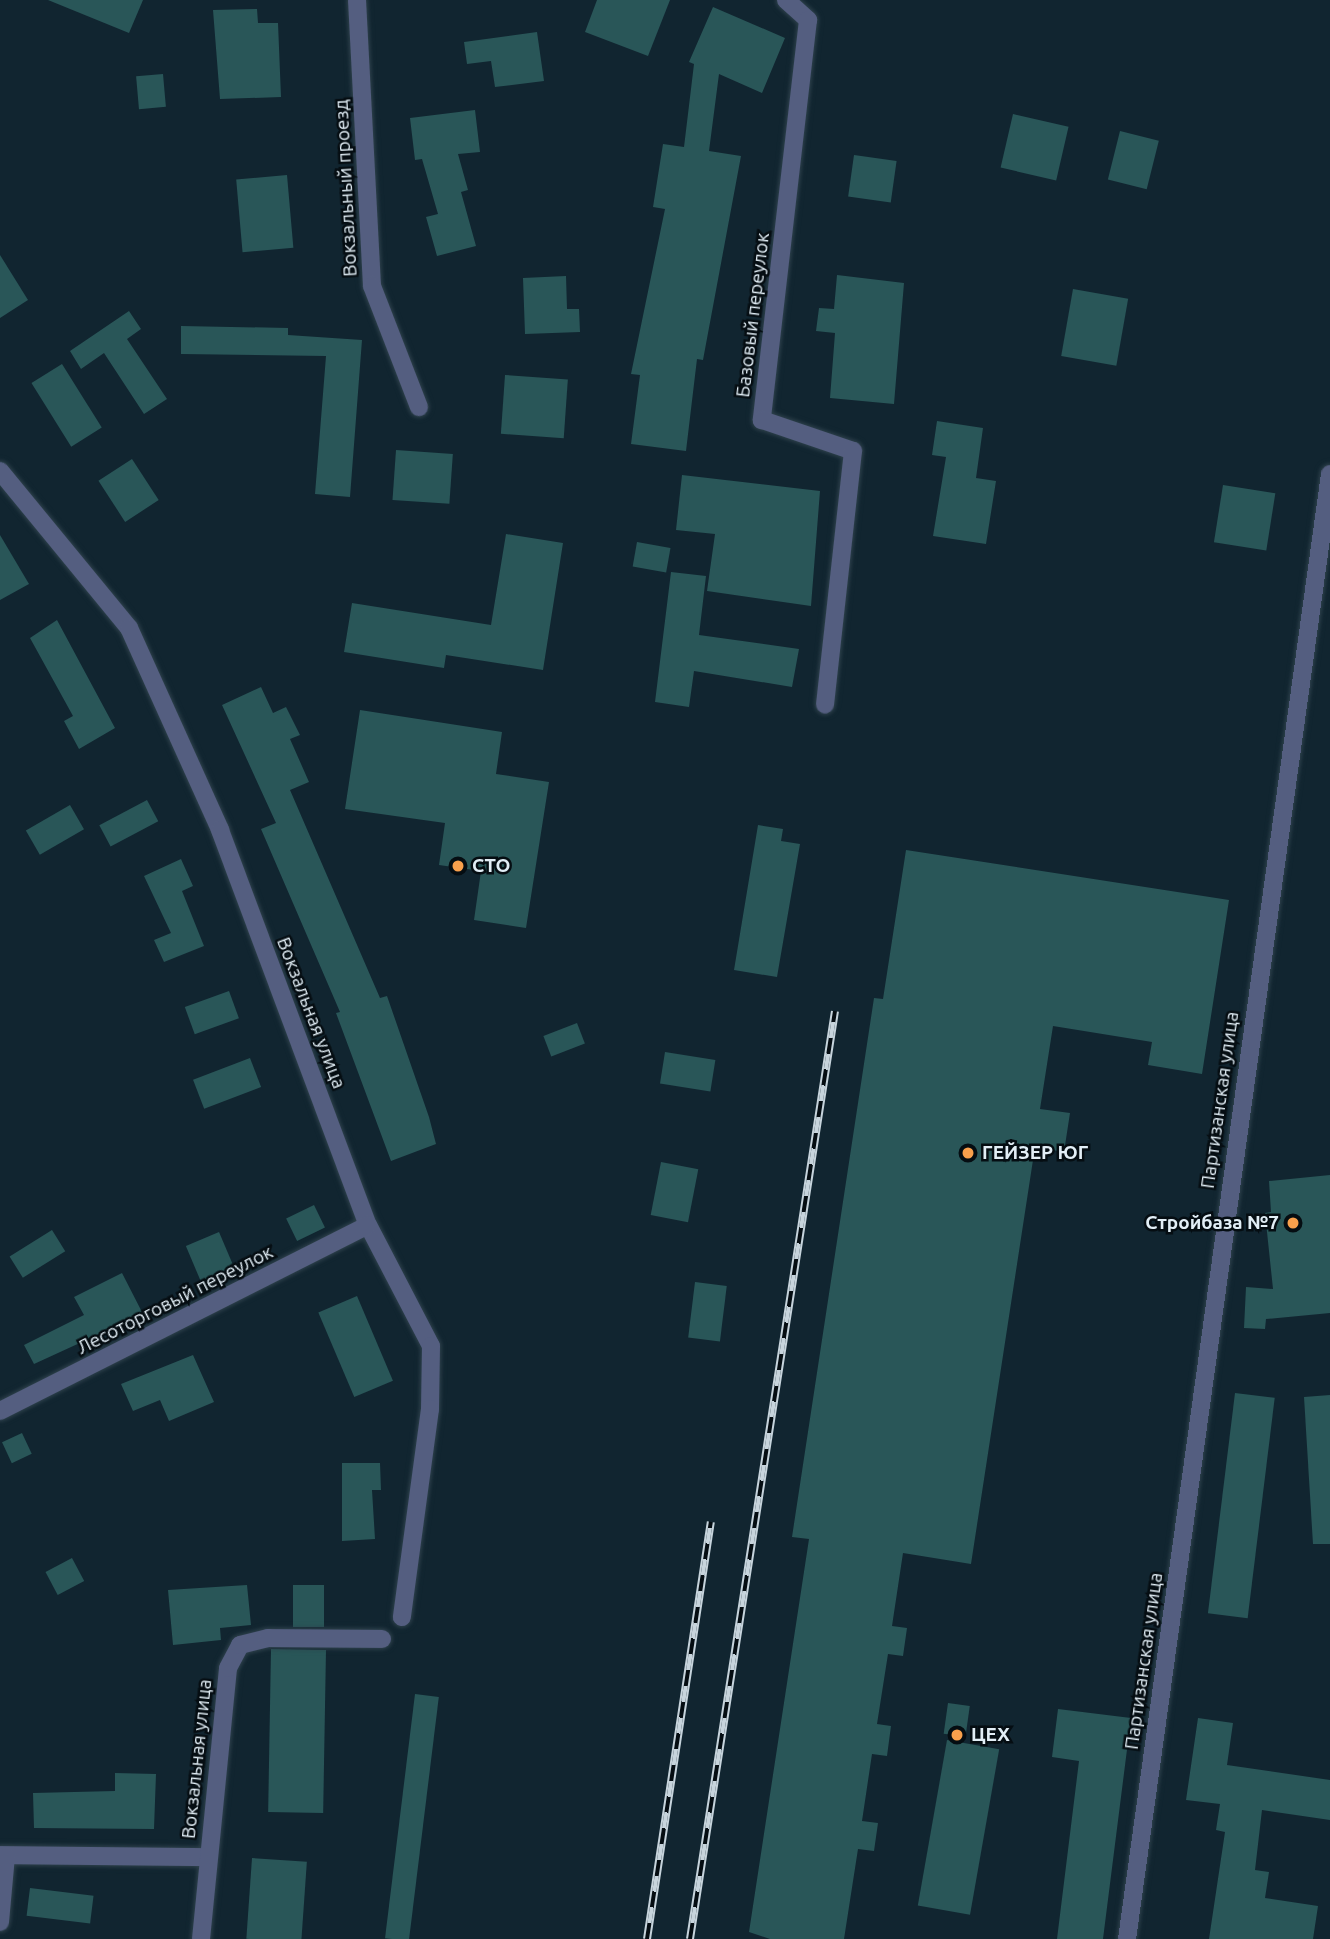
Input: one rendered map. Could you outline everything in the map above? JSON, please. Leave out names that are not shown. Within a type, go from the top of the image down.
[{"type":"street","name":"Вокзальный проезд","points":[[357,0],[372,286],[419,407]]},
{"type":"street","name":"Базовый переулок","points":[[786,0],[808,20],[762,420],[853,451],[825,704]]},
{"type":"street","name":"Вокзальная улица","points":[[0,471],[129,628],[220,830],[368,1225],[431,1346],[430,1409],[402,1617]]},
{"type":"street","name":"Партизанская улица","points":[[1127,1939],[1330,474]]},
{"type":"street","name":"Лесоторговый переулок","points":[[0,1411],[368,1225]]},
{"type":"street","name":"Вокзальная улица","points":[[201,1939],[228,1668],[240,1645],[268,1638],[382,1639]]},
{"type":"street","points":[[0,1922],[3,1856],[208,1857]]},
{"type":"building","points":[[48,0],[143,0],[129,33]]},
{"type":"building","points":[[597,0],[670,0],[648,56],[585,32]]},
{"type":"building","points":[[713,7],[785,38],[762,93],[719,74],[709,151],[741,156],[703,360],[697,359],[686,451],[631,444],[640,375],[631,374],[665,209],[653,207],[663,144],[684,147],[694,64],[689,62]]},
{"type":"building","points":[[257,9],[258,23],[278,23],[281,97],[220,99],[213,10]]},
{"type":"building","points":[[537,32],[544,81],[495,87],[491,61],[467,64],[464,42]]},
{"type":"building","points":[[163,74],[166,107],[139,109],[136,76]]},
{"type":"building","points":[[475,110],[480,152],[458,154],[468,190],[461,192],[476,246],[437,256],[426,217],[438,214],[422,159],[415,160],[410,118]]},
{"type":"building","points":[[1013,114],[1069,127],[1056,180],[1001,168]]},
{"type":"building","points":[[1120,131],[1159,141],[1147,189],[1108,180]]},
{"type":"building","points":[[854,155],[897,161],[891,203],[848,197]]},
{"type":"building","points":[[287,175],[293,248],[243,252],[236,179]]},
{"type":"building","points":[[0,255],[28,300],[0,318]]},
{"type":"building","points":[[837,275],[904,283],[894,404],[830,398],[835,333],[816,331],[819,308],[834,309]]},
{"type":"building","points":[[566,276],[567,309],[579,309],[580,332],[525,334],[523,278]]},
{"type":"building","points":[[1073,289],[1128,299],[1116,366],[1061,356]]},
{"type":"building","points":[[129,311],[141,329],[127,339],[167,399],[144,414],[104,353],[81,369],[70,351]]},
{"type":"building","points":[[181,326],[288,328],[288,335],[362,340],[350,497],[315,494],[326,356],[181,354]]},
{"type":"building","points":[[62,364],[102,428],[71,447],[31,383]]},
{"type":"building","points":[[505,375],[568,379],[564,438],[501,434]]},
{"type":"building","points":[[937,421],[983,428],[976,478],[996,481],[986,544],[933,536],[946,457],[932,455]]},
{"type":"building","points":[[396,450],[453,454],[449,504],[393,500]]},
{"type":"building","points":[[132,459],[159,500],[125,522],[98,481]]},
{"type":"building","points":[[682,475],[820,491],[811,606],[707,591],[715,534],[676,530]]},
{"type":"building","points":[[1223,485],[1275,493],[1266,551],[1214,542]]},
{"type":"building","points":[[506,534],[563,543],[543,670],[446,655],[444,668],[344,652],[352,603],[491,625]]},
{"type":"building","points":[[0,535],[29,584],[0,600]]},
{"type":"building","points":[[637,542],[670,548],[666,573],[633,567]]},
{"type":"building","points":[[671,572],[706,576],[699,635],[799,649],[792,687],[694,671],[689,707],[655,702]]},
{"type":"building","points":[[57,620],[115,728],[79,749],[64,721],[73,716],[30,638]]},
{"type":"building","points":[[261,687],[273,713],[286,707],[300,735],[290,739],[309,782],[290,790],[380,998],[387,996],[429,1117],[436,1144],[391,1161],[336,1013],[340,1012],[261,829],[276,823],[222,705]]},
{"type":"building","points":[[360,710],[502,732],[496,774],[549,782],[526,928],[474,920],[481,871],[439,865],[445,823],[345,809]]},
{"type":"building","points":[[147,800],[158,821],[111,847],[99,825]]},
{"type":"building","points":[[70,805],[84,829],[40,855],[26,830]]},
{"type":"building","points":[[758,825],[783,829],[781,841],[800,844],[777,977],[734,970]]},
{"type":"building","points":[[906,850],[1229,900],[1202,1074],[1148,1065],[1152,1042],[1053,1026],[1040,1109],[1070,1113],[1064,1152],[1035,1147],[971,1564],[903,1553],[892,1626],[907,1628],[903,1656],[888,1654],[877,1724],[891,1726],[887,1756],[872,1754],[862,1821],[878,1823],[874,1851],[858,1849],[844,1939],[770,1939],[749,1932],[809,1539],[792,1537],[874,998],[883,999]]},
{"type":"building","points":[[181,859],[193,886],[182,891],[204,946],[164,962],[154,940],[171,933],[144,876]]},
{"type":"building","points":[[229,991],[239,1018],[195,1034],[185,1007]]},
{"type":"building","points":[[577,1023],[585,1044],[551,1056],[543,1036]]},
{"type":"building","points":[[665,1052],[715,1060],[710,1092],[660,1084]]},
{"type":"building","points":[[250,1058],[261,1087],[204,1109],[193,1080]]},
{"type":"building","points":[[661,1162],[698,1169],[688,1222],[651,1215]]},
{"type":"building","points":[[1330,1175],[1330,1313],[1266,1319],[1265,1329],[1244,1328],[1246,1287],[1273,1289],[1265,1213],[1271,1212],[1269,1181]]},
{"type":"building","points":[[314,1205],[325,1227],[297,1241],[286,1219]]},
{"type":"building","points":[[52,1230],[65,1251],[23,1278],[10,1256]]},
{"type":"building","points":[[219,1232],[236,1272],[203,1286],[186,1246]]},
{"type":"building","points":[[122,1273],[143,1314],[34,1364],[24,1345],[84,1315],[74,1297]]},
{"type":"building","points":[[695,1282],[727,1286],[720,1341],[688,1338]]},
{"type":"building","points":[[357,1296],[393,1381],[354,1397],[318,1312]]},
{"type":"building","points":[[193,1355],[214,1402],[169,1421],[160,1400],[133,1411],[121,1384]]},
{"type":"building","points":[[1235,1393],[1275,1398],[1248,1618],[1208,1613]]},
{"type":"building","points":[[1330,1395],[1330,1544],[1313,1544],[1304,1397]]},
{"type":"building","points":[[22,1433],[32,1454],[12,1463],[2,1442]]},
{"type":"building","points":[[342,1463],[380,1463],[381,1490],[372,1490],[375,1539],[342,1541]]},
{"type":"building","points":[[72,1558],[84,1581],[58,1595],[46,1572]]},
{"type":"building","points":[[247,1585],[251,1625],[220,1628],[221,1640],[173,1645],[168,1590]]},
{"type":"building","points":[[293,1585],[324,1585],[324,1627],[293,1627]]},
{"type":"building","points":[[271,1649],[326,1650],[323,1813],[268,1812]]},
{"type":"building","points":[[415,1694],[439,1697],[409,1939],[385,1938]]},
{"type":"building","points":[[948,1703],[970,1706],[965,1737],[944,1734]]},
{"type":"building","points":[[1058,1709],[1131,1718],[1103,1939],[1057,1939],[1079,1761],[1052,1757]]},
{"type":"building","points":[[1198,1718],[1233,1723],[1227,1765],[1330,1780],[1330,1820],[1262,1810],[1255,1870],[1269,1872],[1265,1898],[1318,1906],[1313,1939],[1209,1939],[1225,1832],[1216,1830],[1220,1804],[1186,1800]]},
{"type":"building","points":[[947,1740],[999,1749],[970,1915],[918,1905]]},
{"type":"building","points":[[115,1773],[156,1774],[154,1829],[34,1828],[33,1793],[115,1791]]},
{"type":"building","points":[[252,1858],[307,1862],[301,1939],[246,1939]]},
{"type":"building","points":[[30,1888],[94,1896],[90,1924],[27,1916]]},
{"type":"railway","points":[[690,1939],[835,1011]]},
{"type":"railway","points":[[647,1939],[711,1522]]},
{"type":"place","name":"СТО","points":[[458,866]]},
{"type":"place","name":"ГЕЙЗЕР ЮГ","points":[[968,1153]]},
{"type":"place","name":"Стройбаза №7","points":[[1293,1223]]},
{"type":"place","name":"ЦЕХ","points":[[957,1735]]}]
